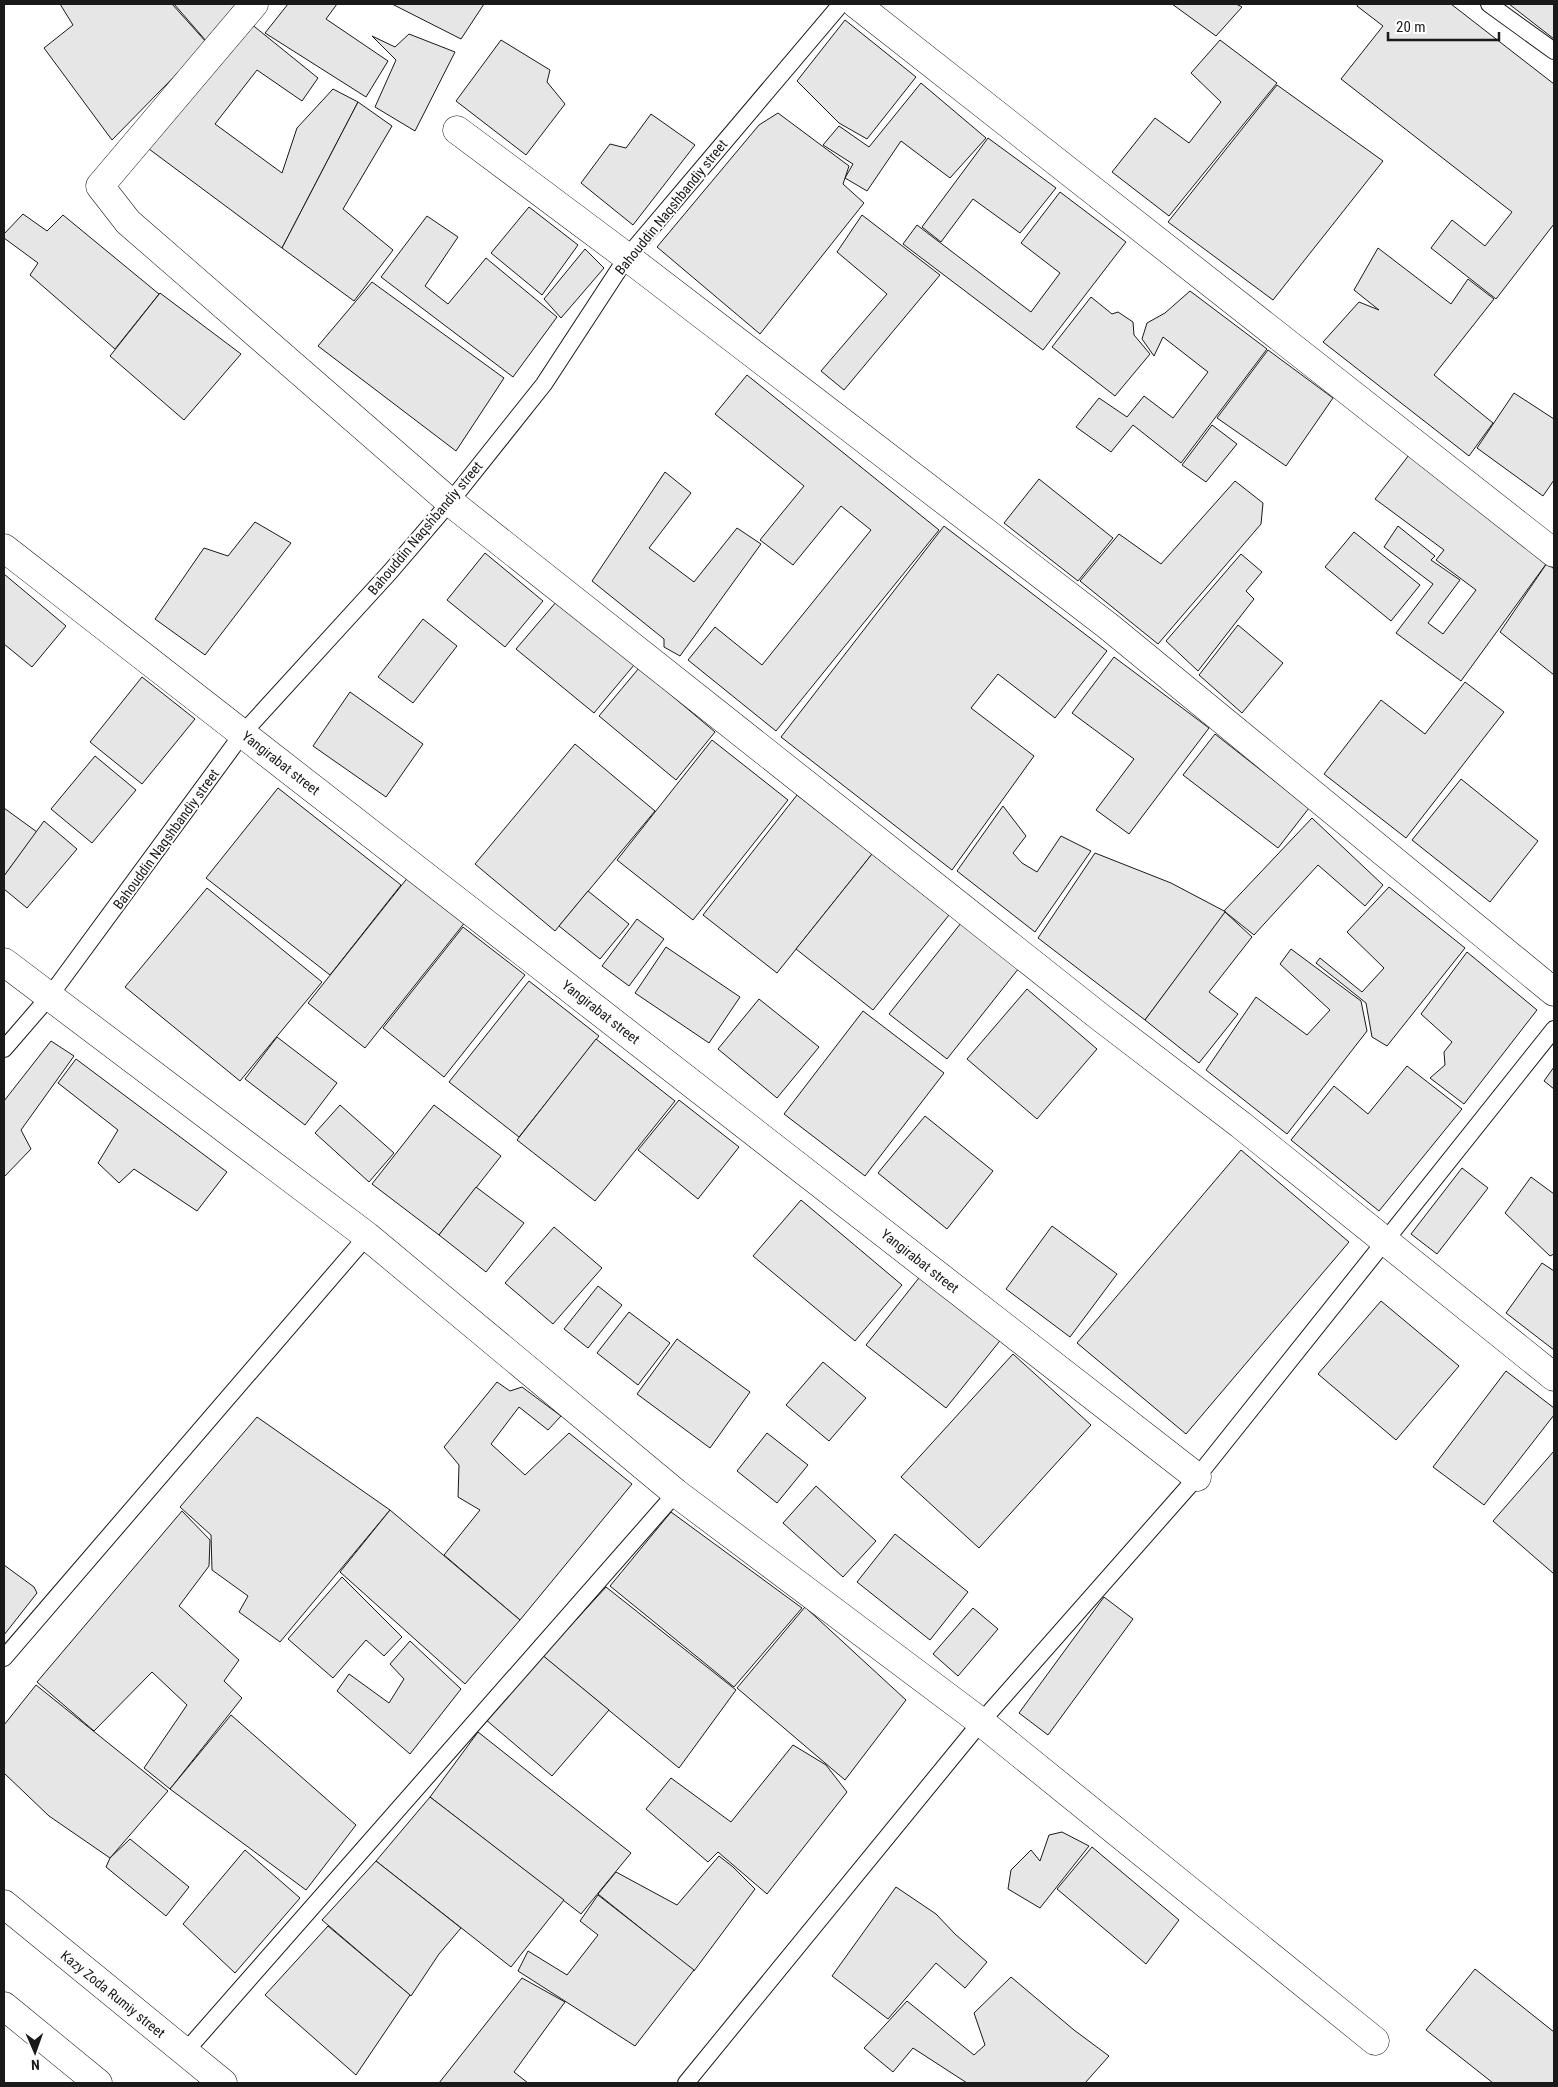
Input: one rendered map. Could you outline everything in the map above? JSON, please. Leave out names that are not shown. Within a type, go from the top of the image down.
[{"type":"street","points":[[254,4],[100,186],[128,222],[450,502],[1100,1017],[1386,1240],[1554,1377]]},
{"type":"street","points":[[856,4],[1554,553]]},
{"type":"street","points":[[457,130],[627,257],[1108,626],[1554,992]]},
{"type":"street","name":"Yangirabat street","points":[[4,548],[1197,1477]]},
{"type":"street","points":[[4,962],[367,1236],[676,1493],[981,1722],[1375,2042]]},
{"type":"street","name":"Kazy Zoda Rumiy street","points":[[4,1904],[223,2083]]},
{"type":"street","points":[[4,2006],[98,2083]]},
{"type":"lane","name":"Bahouddin Naqshbandiy street","points":[[4,1049],[49,997],[243,733],[390,572],[450,502],[544,384],[627,257],[841,4]]},
{"type":"lane","points":[[1489,4],[1554,52]]},
{"type":"lane","points":[[686,2083],[981,1722],[1197,1477],[1554,1029]]},
{"type":"lane","points":[[4,1658],[367,1236]]},
{"type":"lane","points":[[185,2052],[676,1493]]},
{"type":"building","points":[[60,4],[172,4],[207,43],[112,140],[44,48],[73,25]]},
{"type":"building","points":[[174,4],[242,4],[207,42]]},
{"type":"building","points":[[288,4],[337,4],[326,19],[388,61],[366,97],[265,33]]},
{"type":"building","points":[[392,4],[484,4],[461,39]]},
{"type":"building","points":[[1172,4],[1236,4],[1242,7],[1216,36]]},
{"type":"building","points":[[1358,4],[1451,4],[1554,84],[1554,224],[1496,299],[1431,248],[1452,220],[1485,246],[1512,212],[1341,79],[1383,26],[1357,6]]},
{"type":"building","points":[[1509,4],[1554,4],[1554,39]]},
{"type":"building","points":[[845,20],[916,77],[867,139],[839,123],[797,81]]},
{"type":"building","points":[[250,23],[318,78],[302,101],[257,70],[215,124],[282,173],[297,128],[333,89],[358,102],[282,248],[149,149]]},
{"type":"building","points":[[409,34],[455,52],[415,131],[375,107],[396,60],[372,36],[395,47]]},
{"type":"building","points":[[501,40],[550,70],[547,82],[565,104],[526,155],[456,101]]},
{"type":"building","points":[[1220,40],[1277,83],[1169,216],[1112,172],[1155,118],[1189,143],[1221,102],[1191,73]]},
{"type":"building","points":[[921,83],[986,138],[950,178],[901,141],[867,191],[845,178],[853,164],[823,145],[839,126],[869,147]]},
{"type":"building","points":[[1277,85],[1383,161],[1273,300],[1168,222]]},
{"type":"building","points":[[358,102],[392,126],[343,209],[393,250],[354,301],[282,248]]},
{"type":"building","points":[[778,113],[849,166],[843,184],[864,203],[760,334],[657,247],[759,125]]},
{"type":"building","points":[[651,114],[695,145],[633,225],[581,183],[610,144],[626,148]]},
{"type":"building","points":[[988,138],[1056,188],[1020,233],[973,199],[941,242],[922,227]]},
{"type":"building","points":[[1060,192],[1126,242],[1043,350],[903,244],[917,225],[1031,312],[1060,273],[1021,243]]},
{"type":"building","points":[[529,207],[578,245],[542,295],[491,253]]},
{"type":"building","points":[[23,214],[47,231],[63,215],[159,294],[115,349],[30,275],[38,263],[4,238],[4,234]]},
{"type":"building","points":[[862,215],[940,275],[844,390],[821,371],[887,294],[837,252]]},
{"type":"building","points":[[427,216],[458,237],[425,286],[448,304],[486,258],[557,317],[513,377],[381,277]]},
{"type":"building","points":[[1378,248],[1451,304],[1468,279],[1494,299],[1434,375],[1493,423],[1469,456],[1323,342],[1359,302],[1379,310],[1354,290]]},
{"type":"building","points":[[585,249],[604,268],[561,318],[544,299]]},
{"type":"building","points":[[372,282],[504,378],[456,451],[318,346]]},
{"type":"building","points":[[1190,291],[1267,349],[1181,463],[1133,425],[1111,452],[1076,427],[1099,398],[1127,417],[1144,396],[1173,418],[1208,372],[1163,337],[1154,356],[1142,339],[1147,323],[1165,313]]},
{"type":"building","points":[[160,293],[241,354],[184,420],[110,356]]},
{"type":"building","points":[[1091,297],[1112,314],[1118,312],[1133,322],[1134,335],[1150,354],[1115,396],[1052,347]]},
{"type":"building","points":[[1268,350],[1333,398],[1286,466],[1217,418]]},
{"type":"building","points":[[747,375],[939,530],[776,731],[688,660],[715,627],[762,665],[871,530],[841,506],[793,565],[760,540],[804,486],[715,414]]},
{"type":"building","points":[[1514,393],[1554,419],[1554,480],[1543,496],[1477,448]]},
{"type":"building","points":[[1212,425],[1237,444],[1206,482],[1182,465]]},
{"type":"building","points":[[1409,455],[1549,560],[1461,681],[1396,633],[1433,584],[1384,547],[1398,526],[1435,556],[1431,560],[1460,580],[1428,623],[1443,634],[1476,590],[1436,560],[1444,550],[1375,499]]},
{"type":"building","points":[[665,472],[691,493],[649,548],[694,582],[737,528],[761,544],[680,656],[664,647],[664,639],[592,581]]},
{"type":"building","points":[[1039,479],[1113,538],[1078,581],[1004,523]]},
{"type":"building","points":[[1235,481],[1263,503],[1261,524],[1158,644],[1080,581],[1119,534],[1161,564]]},
{"type":"building","points":[[255,522],[291,543],[205,655],[155,619],[204,548],[228,556]]},
{"type":"building","points":[[944,526],[1107,651],[1055,718],[998,674],[971,708],[1034,756],[952,870],[781,737]]},
{"type":"building","points":[[1354,532],[1420,585],[1391,621],[1325,567]]},
{"type":"building","points":[[485,553],[543,601],[505,647],[447,600]]},
{"type":"building","points":[[1241,554],[1262,572],[1246,591],[1254,599],[1198,671],[1166,641]]},
{"type":"building","points":[[1547,563],[1554,569],[1554,675],[1500,632]]},
{"type":"building","points":[[4,574],[66,626],[32,667],[4,644]]},
{"type":"building","points":[[557,601],[634,665],[594,713],[516,649]]},
{"type":"building","points":[[423,619],[457,646],[413,703],[378,677]]},
{"type":"building","points":[[1238,625],[1283,663],[1242,713],[1199,675]]},
{"type":"building","points":[[1114,657],[1209,728],[1129,834],[1096,810],[1134,759],[1072,713]]},
{"type":"building","points":[[639,668],[715,732],[676,780],[599,716]]},
{"type":"building","points":[[142,677],[195,719],[142,784],[90,742]]},
{"type":"building","points":[[1465,682],[1504,712],[1406,838],[1324,774],[1381,700],[1425,734]]},
{"type":"building","points":[[350,692],[423,744],[386,797],[313,746]]},
{"type":"building","points":[[1215,734],[1309,808],[1278,848],[1183,775]]},
{"type":"building","points":[[712,740],[788,800],[693,920],[617,860]]},
{"type":"building","points":[[575,744],[655,811],[555,931],[475,864]]},
{"type":"building","points":[[95,756],[136,790],[92,843],[51,809]]},
{"type":"building","points":[[1461,779],[1538,841],[1490,902],[1412,840]]},
{"type":"building","points":[[278,788],[401,885],[330,975],[206,878]]},
{"type":"building","points":[[797,795],[872,854],[777,973],[703,915]]},
{"type":"building","points":[[1003,806],[1026,836],[1013,853],[1022,863],[1037,872],[1061,836],[1091,851],[1035,932],[957,871]]},
{"type":"building","points":[[4,808],[37,832],[4,876]]},
{"type":"building","points":[[1312,818],[1383,885],[1365,906],[1318,865],[1254,935],[1224,911]]},
{"type":"building","points":[[44,821],[77,849],[27,908],[4,889],[4,876]]},
{"type":"building","points":[[1095,853],[1171,883],[1226,912],[1145,1020],[1038,938]]},
{"type":"building","points":[[872,854],[949,915],[873,1010],[796,949]]},
{"type":"building","points":[[409,876],[466,921],[365,1048],[308,1003]]},
{"type":"building","points":[[1389,887],[1465,948],[1387,1046],[1372,1037],[1366,1003],[1316,963],[1320,958],[1362,992],[1384,968],[1347,932]]},
{"type":"building","points":[[207,888],[322,982],[240,1081],[125,987]]},
{"type":"building","points":[[588,891],[629,924],[600,959],[559,926]]},
{"type":"building","points":[[1225,912],[1252,937],[1209,992],[1238,1014],[1199,1063],[1145,1020]]},
{"type":"building","points":[[637,919],[664,939],[629,986],[602,966]]},
{"type":"building","points":[[961,923],[1019,968],[947,1059],[889,1014]]},
{"type":"building","points":[[463,927],[525,975],[444,1077],[383,1028]]},
{"type":"building","points":[[666,947],[740,997],[709,1043],[635,993]]},
{"type":"building","points":[[1291,949],[1361,1001],[1367,1031],[1287,1134],[1206,1070],[1256,997],[1307,1035],[1330,1010],[1280,964]]},
{"type":"building","points":[[1467,952],[1537,1010],[1464,1104],[1430,1078],[1445,1065],[1444,1052],[1452,1042],[1421,1014]]},
{"type":"building","points":[[529,981],[599,1036],[519,1137],[449,1082]]},
{"type":"building","points":[[1027,989],[1097,1049],[1037,1119],[967,1059]]},
{"type":"building","points":[[759,999],[819,1047],[777,1098],[718,1049]]},
{"type":"building","points":[[863,1011],[944,1073],[865,1176],[784,1114]]},
{"type":"building","points":[[277,1037],[337,1083],[305,1125],[245,1079]]},
{"type":"building","points":[[596,1039],[675,1101],[595,1201],[517,1140]]},
{"type":"building","points":[[51,1041],[74,1056],[21,1130],[31,1149],[4,1177],[4,1101]]},
{"type":"building","points":[[76,1059],[227,1172],[197,1211],[134,1169],[119,1183],[98,1163],[118,1130],[58,1083]]},
{"type":"building","points":[[1407,1066],[1462,1109],[1379,1211],[1291,1140],[1334,1086],[1368,1114]]},
{"type":"building","points":[[1554,1067],[1554,1089],[1544,1081]]},
{"type":"building","points":[[679,1100],[739,1147],[698,1199],[638,1150]]},
{"type":"building","points":[[340,1105],[394,1153],[369,1182],[315,1133]]},
{"type":"building","points":[[434,1105],[501,1156],[439,1235],[372,1184]]},
{"type":"building","points":[[925,1116],[993,1171],[947,1229],[878,1173]]},
{"type":"building","points":[[1241,1150],[1349,1242],[1186,1434],[1077,1343]]},
{"type":"building","points":[[1462,1168],[1488,1188],[1437,1254],[1411,1234]]},
{"type":"building","points":[[1531,1177],[1554,1194],[1554,1254],[1550,1256],[1505,1213]]},
{"type":"building","points":[[476,1187],[524,1223],[486,1272],[439,1235]]},
{"type":"building","points":[[801,1200],[902,1285],[855,1341],[753,1256]]},
{"type":"building","points":[[1052,1226],[1117,1274],[1070,1337],[1006,1289]]},
{"type":"building","points":[[554,1227],[602,1268],[553,1324],[505,1283]]},
{"type":"building","points":[[1542,1263],[1554,1271],[1554,1350],[1506,1313]]},
{"type":"building","points":[[922,1274],[1003,1337],[946,1408],[866,1345]]},
{"type":"building","points":[[598,1286],[622,1305],[588,1348],[564,1329]]},
{"type":"building","points":[[1381,1301],[1459,1366],[1396,1440],[1318,1374]]},
{"type":"building","points":[[629,1312],[670,1343],[638,1385],[597,1353]]},
{"type":"building","points":[[677,1339],[750,1392],[710,1448],[637,1394]]},
{"type":"building","points":[[1013,1354],[1091,1425],[979,1548],[901,1477]]},
{"type":"building","points":[[823,1362],[866,1398],[829,1441],[786,1405]]},
{"type":"building","points":[[1506,1371],[1554,1408],[1554,1415],[1484,1505],[1433,1467]]},
{"type":"building","points":[[497,1382],[510,1391],[522,1387],[561,1416],[548,1430],[519,1407],[491,1444],[525,1475],[569,1433],[632,1484],[520,1620],[444,1555],[480,1510],[458,1497],[459,1465],[444,1447]]},
{"type":"building","points":[[257,1417],[390,1510],[280,1642],[239,1612],[248,1596],[212,1570],[211,1535],[180,1507]]},
{"type":"building","points":[[767,1433],[808,1465],[777,1503],[737,1471]]},
{"type":"building","points":[[1554,1451],[1554,1574],[1493,1521]]},
{"type":"building","points":[[816,1486],[876,1541],[843,1577],[783,1523]]},
{"type":"building","points":[[390,1510],[520,1620],[465,1684],[340,1572]]},
{"type":"building","points":[[182,1511],[210,1540],[209,1566],[179,1606],[239,1660],[224,1681],[242,1698],[170,1789],[144,1768],[187,1705],[152,1672],[94,1731],[37,1682]]},
{"type":"building","points":[[671,1512],[802,1608],[734,1687],[610,1586]]},
{"type":"building","points":[[895,1534],[968,1592],[930,1640],[857,1582]]},
{"type":"building","points":[[4,1565],[34,1587],[37,1593],[4,1635]]},
{"type":"building","points":[[342,1577],[402,1637],[384,1656],[366,1640],[333,1678],[288,1639]]},
{"type":"building","points":[[606,1587],[736,1690],[679,1768],[543,1656]]},
{"type":"building","points":[[1104,1597],[1133,1619],[1048,1735],[1019,1713]]},
{"type":"building","points":[[805,1607],[906,1700],[845,1780],[737,1688]]},
{"type":"building","points":[[973,1608],[998,1629],[958,1676],[933,1654]]},
{"type":"building","points":[[410,1641],[461,1689],[410,1754],[337,1691],[349,1674],[389,1703],[404,1679],[390,1664]]},
{"type":"building","points":[[541,1654],[609,1710],[552,1776],[485,1719]]},
{"type":"building","points":[[36,1685],[168,1791],[110,1858],[49,1816],[4,1773],[4,1725]]},
{"type":"building","points":[[231,1715],[356,1825],[306,1890],[170,1789]]},
{"type":"building","points":[[478,1732],[631,1853],[581,1914],[430,1797]]},
{"type":"building","points":[[793,1745],[826,1765],[847,1792],[767,1894],[718,1852],[708,1862],[646,1809],[671,1778],[731,1822]]},
{"type":"building","points":[[430,1797],[564,1900],[511,1967],[376,1861]]},
{"type":"building","points":[[1062,1832],[1089,1846],[1040,1908],[1008,1889],[1011,1870],[1031,1850],[1040,1861],[1049,1835]]},
{"type":"building","points":[[130,1839],[189,1887],[166,1916],[106,1867],[110,1858]]},
{"type":"building","points":[[1092,1847],[1179,1920],[1146,1964],[1057,1889]]},
{"type":"building","points":[[245,1850],[300,1898],[235,1973],[183,1924]]},
{"type":"building","points":[[719,1856],[755,1889],[694,1971],[598,1894],[616,1872],[677,1905]]},
{"type":"building","points":[[376,1861],[461,1928],[439,1954],[411,1996],[322,1920]]},
{"type":"building","points":[[896,1887],[936,1914],[955,1934],[987,1962],[965,1988],[936,1963],[888,2019],[832,1976]]},
{"type":"building","points":[[598,1895],[694,1970],[635,2046],[518,1971],[528,1951],[567,1975],[598,1935],[580,1921]]},
{"type":"building","points":[[328,1926],[410,1995],[356,2075],[265,1995]]},
{"type":"building","points":[[1475,1969],[1554,2032],[1554,2083],[1493,2083],[1426,2030]]},
{"type":"building","points":[[1011,1977],[1074,2030],[1109,2056],[1085,2083],[967,2083],[913,2048],[893,2072],[864,2048],[907,2001],[974,2055],[985,2045],[974,2013]]},
{"type":"building","points":[[522,1978],[565,2002],[514,2072],[528,2083],[439,2083]]}]
